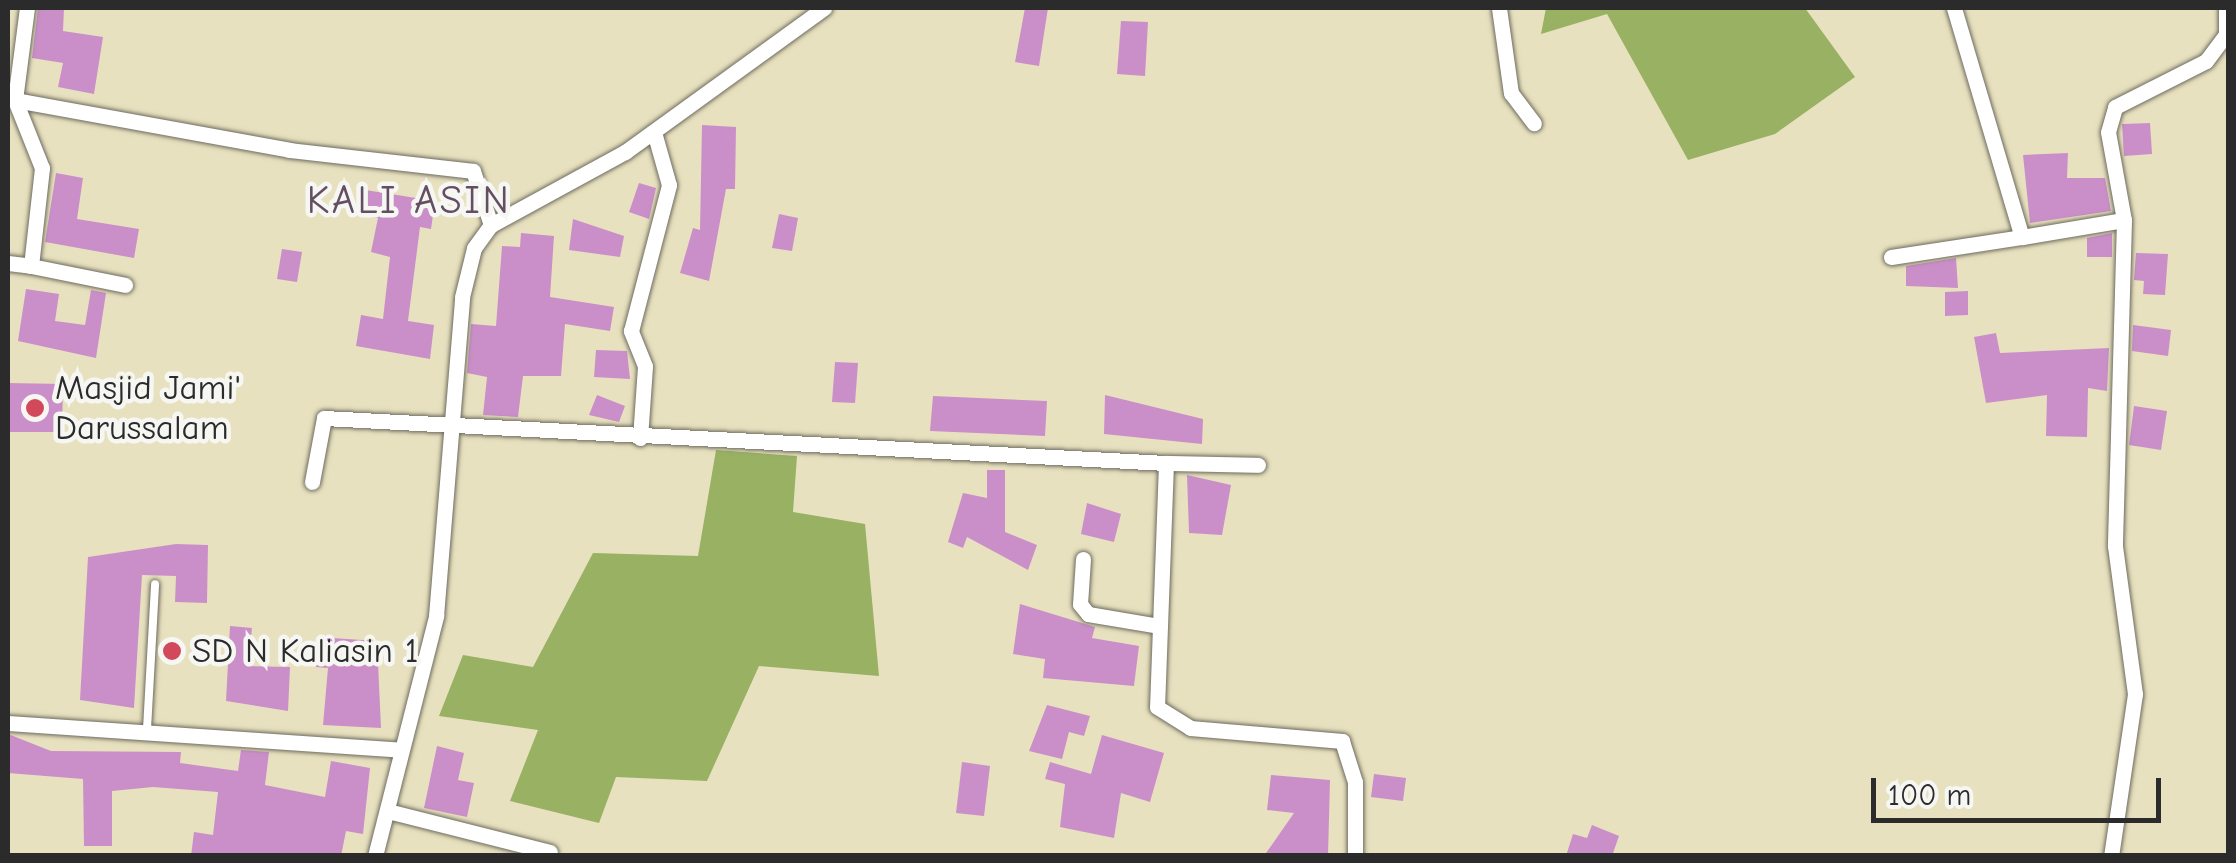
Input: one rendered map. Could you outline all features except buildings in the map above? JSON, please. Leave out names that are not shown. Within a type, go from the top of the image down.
[{"type":"street","points":[[27,8],[15,100],[41,154],[31,266]]},
{"type":"street","points":[[376,856],[436,616],[456,427],[466,269],[491,225],[654,132],[824,8]]},
{"type":"street","points":[[1499,8],[1511,94],[1534,123]]},
{"type":"street","points":[[1954,8],[2022,237]]},
{"type":"street","points":[[2111,856],[2136,694],[2115,546],[2124,220],[2108,132],[2115,107],[2206,61],[2226,34],[2226,8]]},
{"type":"street","points":[[15,100],[289,150],[473,171],[491,225]]},
{"type":"street","points":[[640,438],[646,366],[631,331],[669,184],[654,132]]},
{"type":"street","points":[[1891,257],[2124,220]]},
{"type":"street","points":[[8,263],[125,285]]},
{"type":"street","points":[[312,482],[321,419],[640,438],[1258,464]]},
{"type":"street","points":[[1166,463],[1157,707],[1168,722],[1342,741],[1356,782],[1354,856]]},
{"type":"street","points":[[1082,559],[1088,614],[1160,626]]},
{"type":"street","points":[[8,723],[147,728],[401,750]]},
{"type":"street","points":[[388,810],[550,852]]},
{"type":"lane","points":[[147,728],[154,584]]},
{"type":"green space","points":[[1546,8],[1805,8],[1855,77],[1775,134],[1688,160],[1607,14],[1541,34]]},
{"type":"green space","points":[[716,450],[797,456],[793,512],[865,524],[879,676],[759,666],[707,781],[616,777],[599,823],[510,801],[538,730],[439,716],[463,655],[533,667],[593,553],[698,556]]},
{"type":"place","name":"Masjid Jami' Darussalam","points":[[35,408]]},
{"type":"place","name":"SD N Kaliasin 1","points":[[172,651]]},
{"type":"district","name":"KALI ASIN","points":[[409,200]]}]
